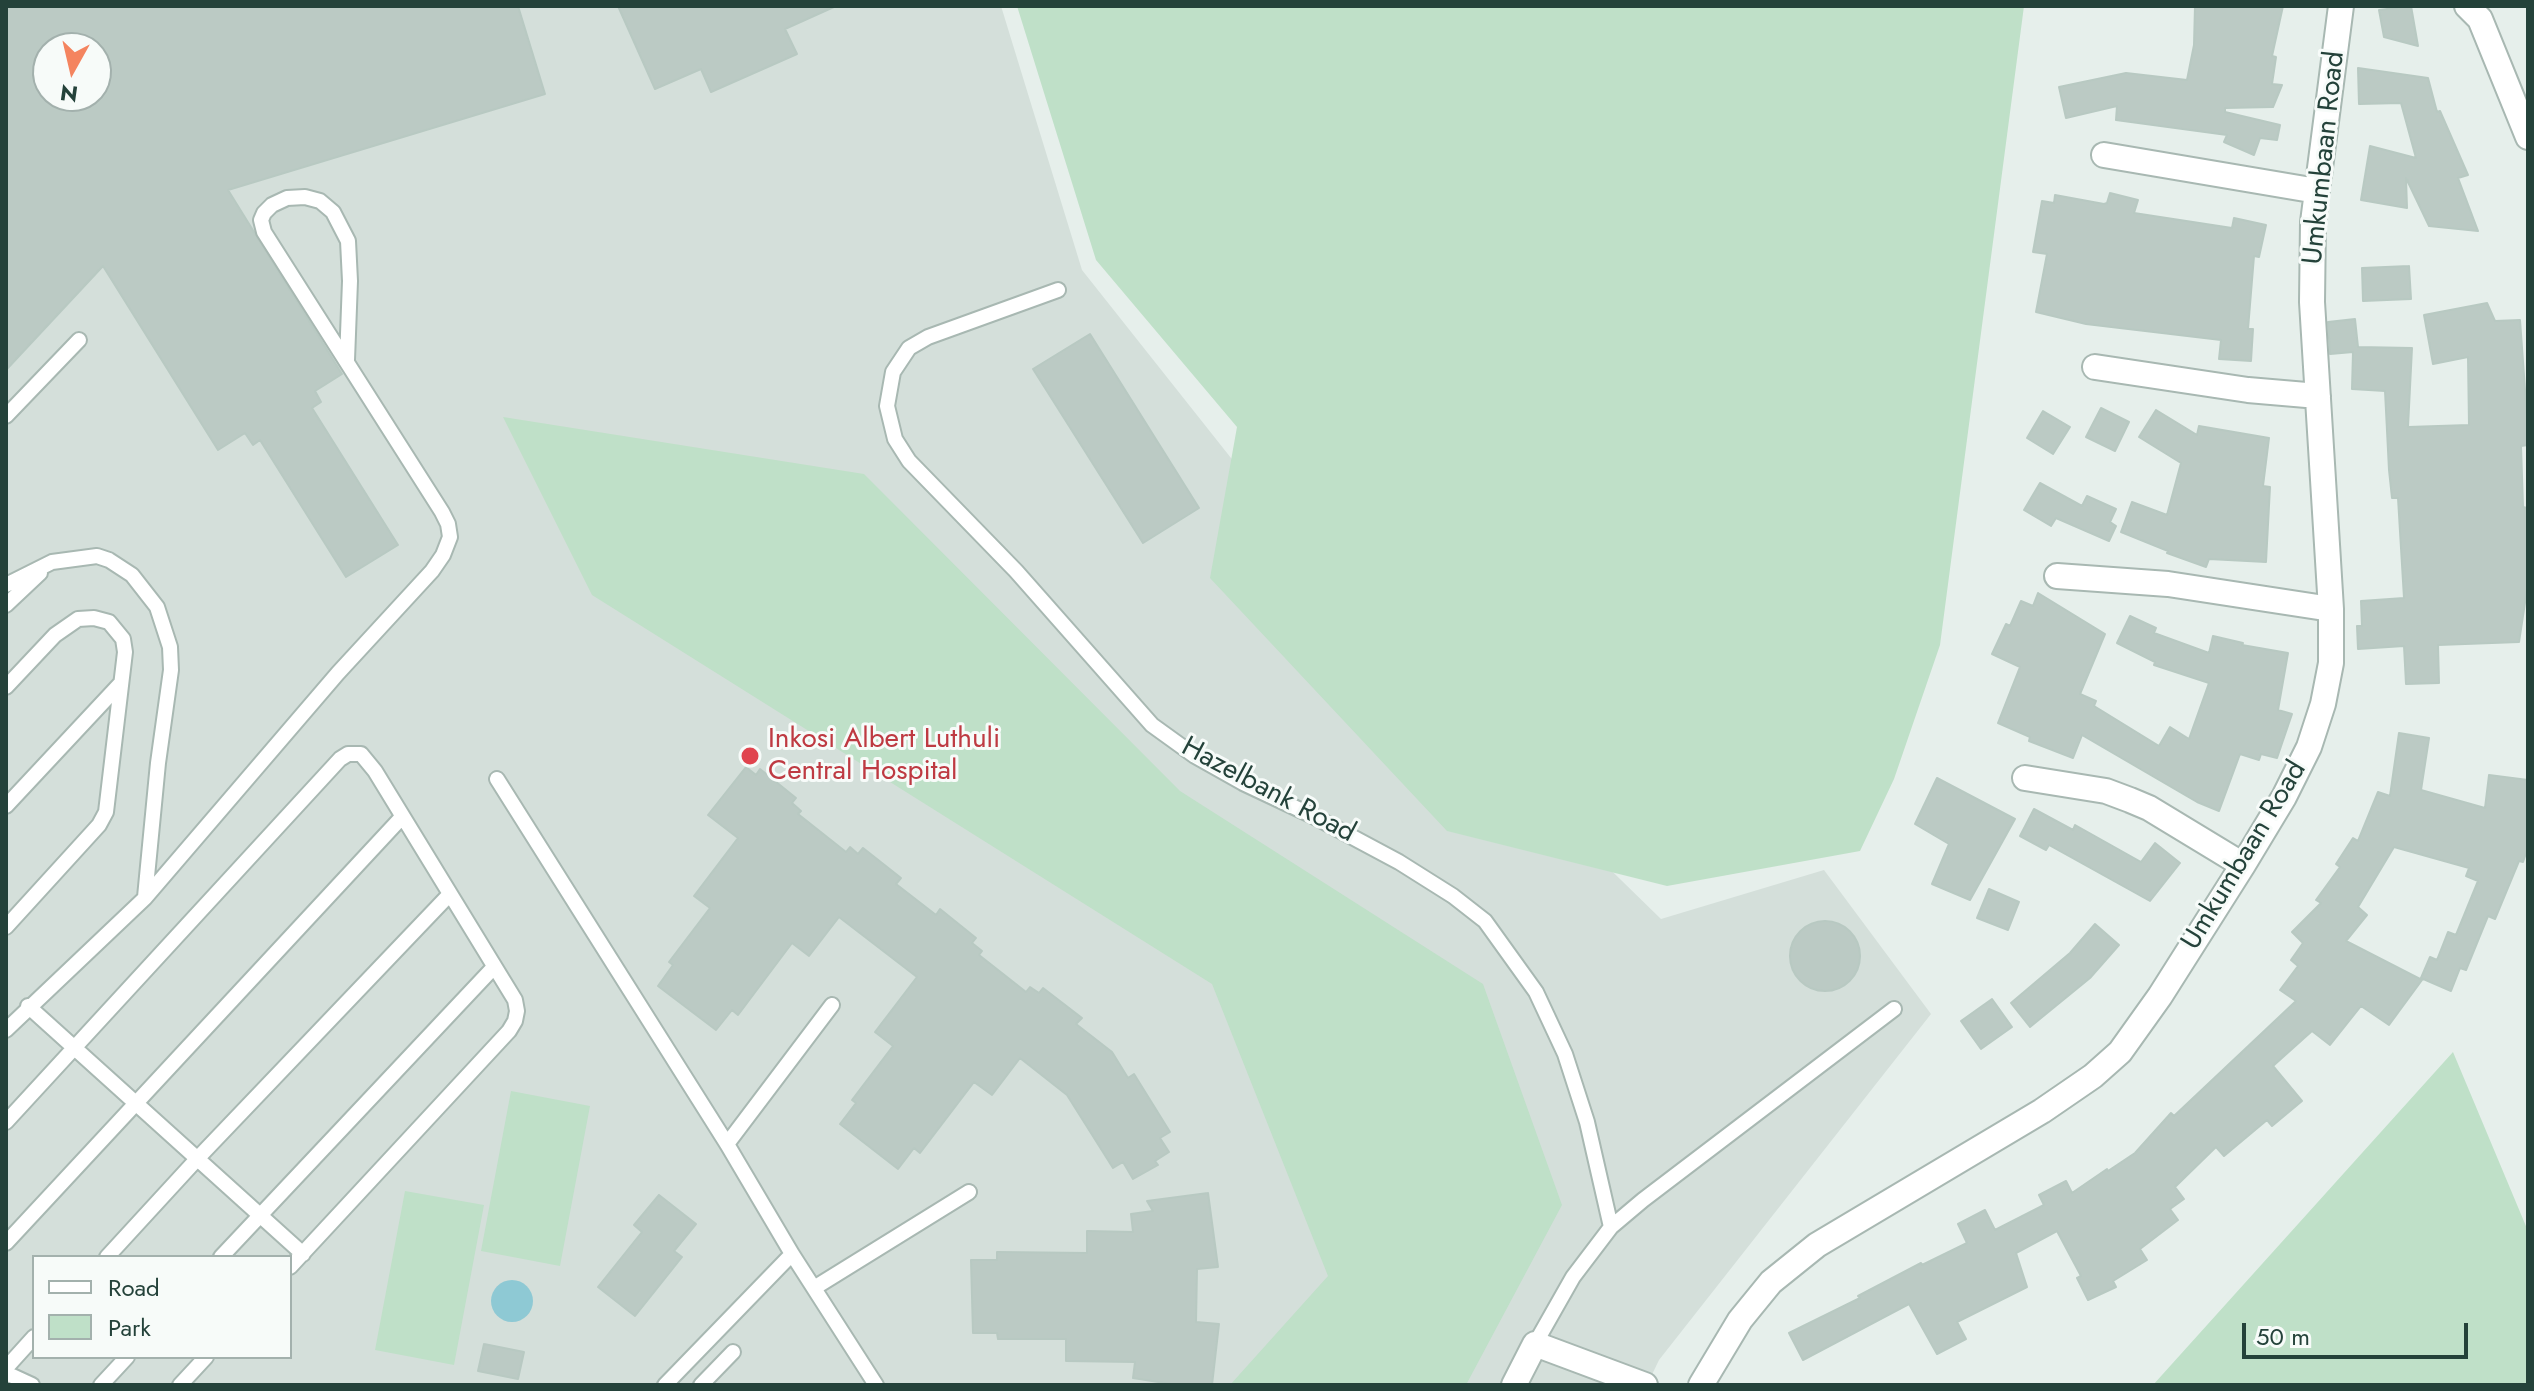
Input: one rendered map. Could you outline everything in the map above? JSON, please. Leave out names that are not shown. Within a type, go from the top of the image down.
[{"type":"street","name":"Umkumbaan Road","points":[[1701,1385],[1740,1320],[1771,1282],[1817,1245],[2042,1111],[2093,1076],[2120,1052],[2160,996],[2243,865],[2284,797],[2309,747],[2323,704],[2331,663],[2331,609],[2312,302],[2313,222],[2341,6]]},
{"type":"street","points":[[2467,6],[2480,19],[2528,137]]},
{"type":"street","points":[[2104,155],[2317,191]]},
{"type":"street","points":[[2095,367],[2248,390],[2318,396]]},
{"type":"street","points":[[2057,576],[2168,584],[2331,609]]},
{"type":"street","points":[[2025,778],[2106,791],[2130,800],[2149,808],[2243,865]]},
{"type":"street","points":[[1514,1385],[1535,1344],[1645,1385]]},
{"type":"lane","points":[[6,1030],[145,898],[443,555],[450,537],[448,524],[264,232],[261,220],[264,213],[287,198],[305,197],[320,201],[333,212],[348,241],[347,360]]},
{"type":"lane","name":"Hazelbank Road","points":[[1058,290],[928,337],[909,348],[893,372],[887,406],[895,439],[909,461],[1016,571],[1152,725],[1195,756],[1243,783],[1399,862],[1453,896],[1485,921],[1536,992],[1565,1054],[1587,1122],[1611,1227]]},
{"type":"lane","points":[[6,416],[79,340]]},
{"type":"lane","points":[[6,585],[52,562],[97,556],[132,575],[157,607],[170,647],[171,670],[145,898]]},
{"type":"lane","points":[[6,605],[52,562]]},
{"type":"lane","points":[[6,687],[67,625],[78,619],[94,618],[109,622],[123,639],[122,683],[106,812],[99,825],[6,927]]},
{"type":"lane","points":[[6,806],[122,683]]},
{"type":"lane","points":[[6,1122],[340,759],[348,754],[361,754],[375,771],[515,1000],[515,1021],[292,1265]]},
{"type":"lane","points":[[497,779],[876,1385]]},
{"type":"lane","points":[[6,1243],[402,817]]},
{"type":"lane","points":[[109,1255],[449,895]]},
{"type":"lane","points":[[223,1255],[494,967]]},
{"type":"lane","points":[[727,1144],[832,1005]]},
{"type":"lane","points":[[28,1006],[303,1254]]},
{"type":"lane","points":[[1535,1344],[1573,1277],[1611,1227],[1894,1009]]},
{"type":"lane","points":[[814,1288],[969,1192]]},
{"type":"lane","points":[[665,1385],[792,1254]]},
{"type":"lane","points":[[32,1339],[6,1370],[32,1385]]},
{"type":"lane","points":[[701,1385],[733,1352]]},
{"type":"lane","points":[[101,1385],[125,1359]]},
{"type":"lane","points":[[180,1385],[204,1359]]},
{"type":"shaded area","name":"Inkosi Albert Luthuli Central Hospital","points":[[6,6],[1001,6],[1082,270],[1376,641],[1661,919],[1824,870],[1931,1014],[1659,1360],[1647,1385],[6,1385]]},
{"type":"green space","points":[[1017,6],[2024,6],[1940,645],[1894,779],[1860,851],[1667,886],[1447,831],[1210,578],[1237,427],[1096,260]]},
{"type":"green space","points":[[503,417],[864,474],[1180,791],[1483,984],[1562,1205],[1466,1385],[1230,1385],[1328,1276],[1212,984],[592,595]]},
{"type":"green space","points":[[2453,1052],[2528,1231],[2528,1385],[2153,1385]]},
{"type":"green space","points":[[511,1091],[590,1106],[560,1266],[481,1251]]},
{"type":"green space","points":[[405,1191],[484,1205],[454,1365],[375,1350]]},
{"type":"water","points":[[512,1280],[527,1286],[533,1301],[527,1316],[512,1322],[497,1316],[491,1301],[497,1286]]},
{"type":"building","points":[[6,6],[518,6],[545,94],[228,190],[342,374],[315,391],[321,402],[312,408],[398,545],[346,577],[260,440],[253,445],[245,433],[218,450],[103,266],[6,370]]},
{"type":"building","points":[[618,6],[836,6],[785,29],[797,54],[711,92],[701,69],[655,89]]},
{"type":"building","points":[[2195,6],[2283,6],[2272,56],[2276,57],[2272,84],[2282,85],[2273,107],[2225,108],[2225,112],[2280,125],[2277,140],[2260,138],[2254,155],[2224,142],[2227,135],[2116,120],[2117,106],[2066,118],[2059,87],[2126,73],[2187,80],[2194,45]]},
{"type":"building","points":[[2411,6],[2418,46],[2384,37],[2379,10]]},
{"type":"building","points":[[2358,68],[2428,78],[2437,112],[2440,111],[2468,175],[2458,178],[2478,231],[2429,226],[2406,178],[2407,208],[2361,200],[2370,146],[2416,158],[2401,103],[2359,104]]},
{"type":"building","points":[[2110,193],[2138,200],[2134,213],[2232,228],[2234,218],[2266,225],[2259,257],[2254,256],[2248,329],[2253,329],[2251,361],[2219,359],[2221,340],[2086,324],[2036,312],[2047,254],[2033,252],[2042,201],[2054,203],[2055,195],[2104,204]]},
{"type":"building","points":[[2409,266],[2411,299],[2363,301],[2362,268]]},
{"type":"building","points":[[2487,303],[2495,321],[2520,320],[2528,431],[2528,445],[2521,446],[2523,507],[2527,508],[2528,583],[2519,642],[2438,645],[2439,683],[2406,684],[2404,646],[2358,649],[2357,626],[2362,626],[2361,601],[2404,598],[2398,498],[2392,498],[2389,470],[2385,391],[2352,389],[2353,352],[2330,354],[2328,322],[2355,319],[2358,347],[2412,348],[2408,427],[2469,425],[2468,357],[2433,364],[2424,315]]},
{"type":"building","points":[[1090,334],[1199,508],[1143,543],[1033,369]]},
{"type":"building","points":[[2101,408],[2129,422],[2115,451],[2086,437]]},
{"type":"building","points":[[2156,410],[2197,435],[2199,426],[2269,438],[2263,486],[2270,487],[2266,562],[2209,559],[2206,567],[2121,532],[2132,502],[2167,515],[2181,463],[2139,437]]},
{"type":"building","points":[[2043,411],[2070,427],[2053,454],[2027,438]]},
{"type":"building","points":[[2040,483],[2082,506],[2087,496],[2116,509],[2110,522],[2116,526],[2109,541],[2056,518],[2051,526],[2024,510]]},
{"type":"building","points":[[2038,593],[2105,634],[2080,694],[2096,701],[2094,706],[2159,746],[2170,727],[2189,739],[2209,683],[2154,665],[2155,662],[2117,643],[2130,616],[2156,628],[2154,633],[2209,653],[2213,636],[2288,653],[2278,710],[2292,714],[2277,758],[2261,754],[2259,760],[2240,754],[2219,811],[2197,802],[2082,735],[2073,758],[2029,741],[2030,737],[1998,723],[2020,667],[1992,654],[2021,601],[2033,606]]},
{"type":"building","points":[[2399,733],[2429,738],[2421,790],[2485,808],[2489,775],[2528,780],[2528,847],[2523,862],[2519,861],[2495,919],[2488,916],[2466,970],[2460,968],[2451,991],[2421,978],[2430,957],[2437,960],[2448,932],[2456,935],[2478,881],[2466,876],[2469,868],[2394,847],[2358,907],[2367,915],[2346,941],[2422,980],[2389,1025],[2361,1006],[2330,1045],[2312,1031],[2273,1066],[2302,1101],[2272,1126],[2267,1120],[2224,1156],[2216,1147],[2175,1187],[2184,1199],[2170,1209],[2178,1220],[2140,1249],[2147,1260],[2113,1281],[2116,1287],[2088,1300],[2077,1278],[2081,1276],[2057,1231],[2016,1253],[2027,1287],[1957,1322],[1966,1339],[1937,1354],[1909,1304],[1803,1360],[1789,1333],[1921,1263],[1967,1243],[1958,1224],[1985,1210],[1995,1230],[2044,1205],[2039,1195],[2066,1181],[2072,1193],[2108,1171],[2135,1153],[2171,1113],[2174,1116],[2296,1001],[2280,990],[2298,966],[2291,960],[2303,943],[2292,932],[2321,903],[2316,900],[2340,867],[2336,864],[2353,838],[2358,841],[2378,792],[2390,796]]},
{"type":"building","points":[[746,767],[756,775],[760,769],[796,798],[792,803],[801,811],[798,814],[846,852],[850,847],[858,854],[863,848],[901,878],[896,884],[936,915],[940,909],[976,938],[972,943],[982,951],[979,955],[1026,992],[1030,987],[1039,993],[1043,988],[1082,1018],[1076,1024],[1112,1052],[1128,1078],[1134,1074],[1170,1132],[1160,1138],[1169,1152],[1155,1161],[1158,1165],[1133,1179],[1123,1162],[1113,1168],[1067,1095],[1020,1058],[992,1095],[974,1082],[920,1153],[914,1148],[898,1169],[840,1124],[856,1103],[852,1100],[893,1046],[875,1032],[917,977],[839,917],[809,956],[792,943],[738,1015],[732,1010],[716,1030],[658,986],[673,965],[669,962],[710,908],[694,896],[738,838],[708,815]]},
{"type":"building","points":[[1937,778],[2015,819],[1970,900],[1932,884],[1949,844],[1915,824]]},
{"type":"building","points":[[2034,809],[2073,830],[2075,825],[2141,862],[2155,843],[2180,863],[2150,901],[2049,845],[2046,850],[2020,836]]},
{"type":"building","points":[[1989,889],[2019,902],[2008,930],[1977,918]]},
{"type":"building","points":[[1825,921],[1850,931],[1860,956],[1850,981],[1825,991],[1800,981],[1790,956],[1800,931]]},
{"type":"building","points":[[2095,924],[2119,945],[2090,978],[2030,1027],[2011,1003],[2070,953]]},
{"type":"building","points":[[1992,999],[2012,1027],[1981,1049],[1961,1021]]},
{"type":"building","points":[[1208,1193],[1218,1267],[1197,1269],[1196,1322],[1219,1324],[1212,1385],[1177,1385],[1133,1378],[1135,1362],[1066,1361],[1066,1339],[998,1339],[997,1333],[973,1333],[971,1260],[997,1260],[997,1252],[1087,1253],[1087,1231],[1133,1232],[1131,1214],[1153,1211],[1147,1201]]},
{"type":"building","points":[[659,1195],[696,1224],[674,1251],[682,1257],[635,1316],[598,1287],[642,1232],[634,1225]]},
{"type":"building","points":[[484,1344],[524,1352],[518,1379],[478,1371]]},
{"type":"place","name":"Inkosi Albert Luthuli Central Hospital","points":[[750,756]]}]
